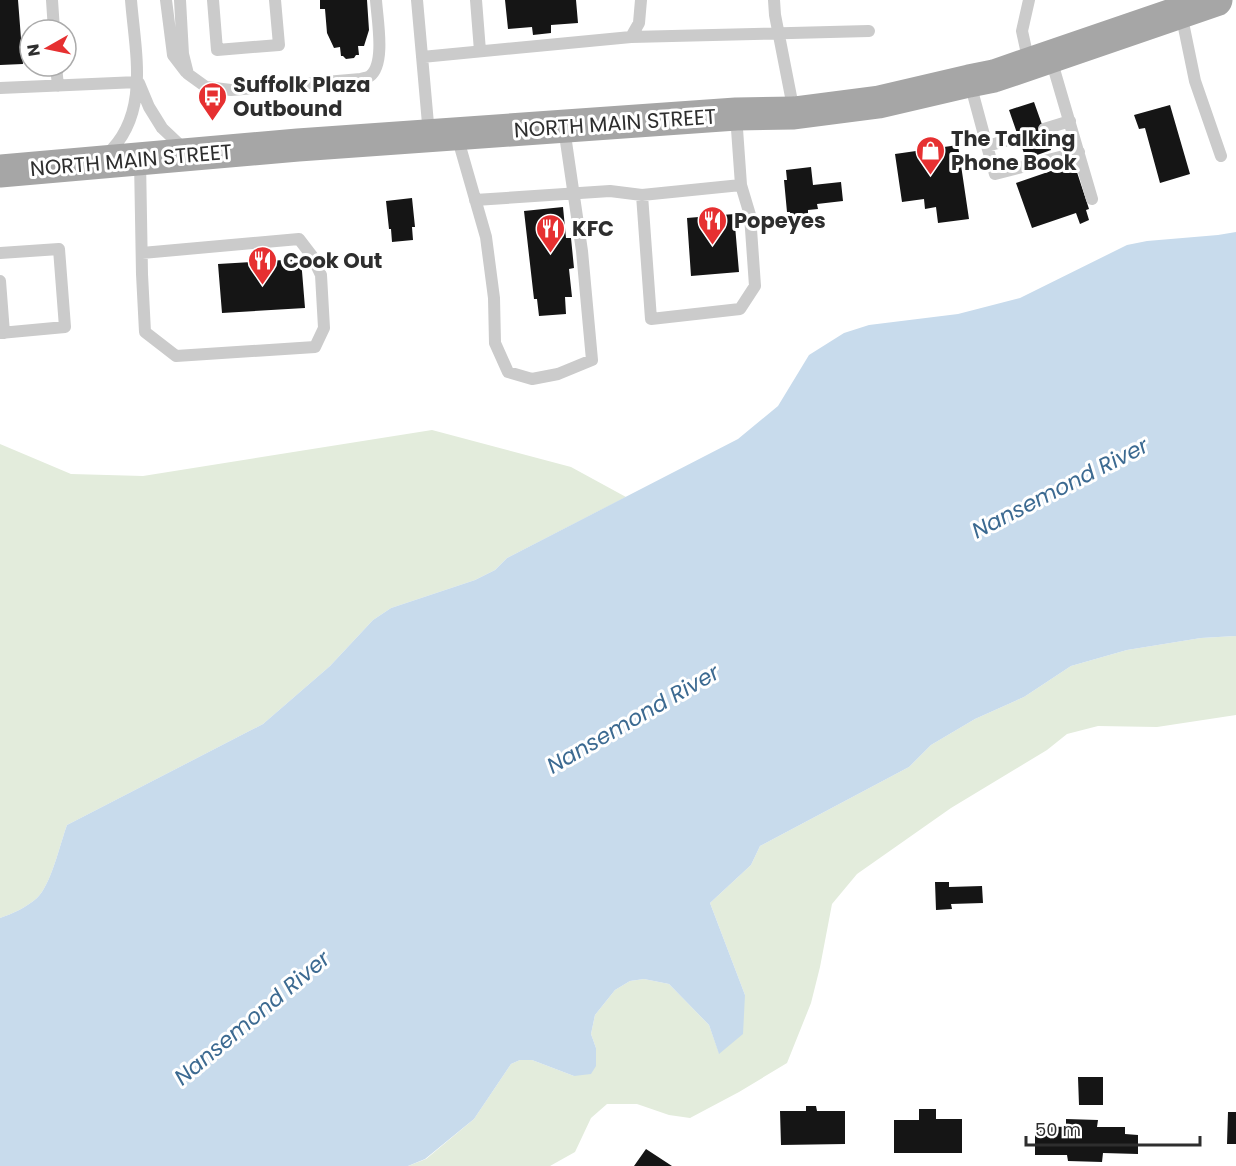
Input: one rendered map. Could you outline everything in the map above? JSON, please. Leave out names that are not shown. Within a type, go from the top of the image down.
[{"type":"main road","name":"NORTH MAIN STREET","points":[[0,171],[298,145],[736,114],[794,113],[879,102],[994,76],[1040,61],[1179,6],[1216,0]]},
{"type":"lane","points":[[52,0],[53,18]]},
{"type":"lane","points":[[98,162],[113,149],[125,132],[134,107],[138,82],[130,0]]},
{"type":"lane","points":[[166,0],[173,55],[188,74],[206,87],[231,90],[361,79],[371,75],[378,65],[380,52],[376,0]]},
{"type":"lane","points":[[180,0],[183,54],[188,74]]},
{"type":"lane","points":[[213,0],[217,50],[279,45],[275,0]]},
{"type":"lane","points":[[417,0],[422,57],[443,135],[475,200],[486,237],[494,298],[495,343],[508,372],[532,379],[558,374],[592,360],[582,251],[564,127]]},
{"type":"lane","points":[[476,0],[480,51]]},
{"type":"lane","points":[[631,37],[639,23],[641,0]]},
{"type":"lane","points":[[774,0],[794,113]]},
{"type":"lane","points":[[1029,0],[1022,31],[1070,121],[1092,199]]},
{"type":"lane","points":[[1179,6],[1195,81],[1221,156]]},
{"type":"lane","points":[[422,57],[631,37],[870,31]]},
{"type":"lane","points":[[57,78],[58,86]]},
{"type":"lane","points":[[969,81],[995,174],[1079,152]]},
{"type":"lane","points":[[0,88],[138,82]]},
{"type":"lane","points":[[138,82],[162,128],[181,146],[204,154]]},
{"type":"lane","points":[[642,195],[651,319],[740,309],[755,286],[750,215],[741,185],[736,114]]},
{"type":"lane","points":[[1044,129],[1070,121]]},
{"type":"lane","points":[[987,146],[1019,137]]},
{"type":"lane","points":[[140,158],[141,274],[145,332],[176,356],[315,347],[324,328],[321,275],[312,256],[299,239],[142,253]]},
{"type":"lane","points":[[475,200],[574,192],[610,191],[642,195],[741,185]]},
{"type":"lane","points":[[0,253],[59,249],[65,327],[2,333],[0,281]]},
{"type":"green space","points":[[432,430],[571,467],[626,497],[507,558],[495,570],[475,580],[391,608],[373,620],[330,666],[263,724],[67,825],[51,874],[42,892],[29,904],[0,918],[0,444],[71,474],[143,476]]},
{"type":"green space","points":[[1236,636],[1236,715],[1157,727],[1098,726],[1067,734],[1047,750],[951,808],[857,874],[832,904],[811,1003],[787,1063],[690,1118],[669,1115],[637,1104],[607,1104],[591,1118],[575,1152],[550,1166],[408,1166],[426,1159],[474,1119],[511,1064],[520,1060],[532,1060],[574,1076],[596,1048],[591,1034],[595,1015],[615,990],[630,981],[644,979],[669,984],[709,1025],[719,1053],[745,995],[710,903],[751,865],[760,846],[909,767],[931,745],[975,719],[1024,697],[1071,666],[1127,650],[1201,638]]},
{"type":"water","name":"Nansemond River","points":[[1236,232],[1236,636],[1201,638],[1127,650],[1071,666],[1024,697],[975,719],[931,745],[909,767],[760,846],[751,865],[710,903],[745,995],[743,1034],[719,1054],[709,1025],[669,984],[644,979],[630,981],[615,990],[595,1015],[591,1034],[596,1048],[596,1066],[591,1074],[574,1076],[532,1060],[520,1060],[511,1064],[474,1119],[425,1159],[408,1166],[0,1166],[0,918],[29,904],[42,892],[51,874],[67,825],[263,724],[330,666],[373,620],[391,608],[475,580],[495,570],[507,558],[738,439],[778,406],[809,355],[844,333],[869,325],[958,314],[1020,298],[1127,245]]},
{"type":"building","points":[[0,0],[18,0],[18,64],[0,65]]},
{"type":"building","points":[[320,0],[367,0],[369,30],[364,46],[358,46],[359,55],[346,59],[341,56],[340,47],[334,48],[327,33],[325,9],[320,9]]},
{"type":"building","points":[[505,0],[576,0],[578,23],[551,25],[551,33],[533,35],[532,27],[508,29]]},
{"type":"building","points":[[1034,102],[1051,150],[1026,159],[1009,110]]},
{"type":"building","points":[[1170,105],[1190,174],[1160,183],[1145,128],[1139,129],[1134,115]]},
{"type":"building","name":"The Talking Phone Book","points":[[958,145],[969,219],[938,223],[936,207],[925,209],[924,199],[902,202],[895,154]]},
{"type":"building","points":[[1074,163],[1089,209],[1086,210],[1089,220],[1080,224],[1076,213],[1032,228],[1016,183]]},
{"type":"building","points":[[811,167],[813,185],[841,182],[843,201],[817,204],[818,209],[808,210],[808,217],[804,217],[805,219],[791,218],[790,212],[787,212],[784,180],[787,180],[786,170]]},
{"type":"building","points":[[412,198],[415,227],[412,227],[413,240],[392,242],[386,201]]},
{"type":"building","name":"KFC","points":[[563,207],[566,238],[571,238],[574,268],[569,269],[572,297],[565,297],[566,314],[539,316],[537,299],[534,299],[524,211]]},
{"type":"building","name":"Popeyes","points":[[734,214],[739,272],[691,276],[687,218]]},
{"type":"building","name":"Cook Out","points":[[301,259],[305,308],[222,313],[218,264]]},
{"type":"building","points":[[935,882],[949,882],[949,887],[982,886],[983,903],[951,904],[952,909],[936,910]]},
{"type":"building","points":[[1078,1077],[1103,1077],[1103,1105],[1079,1105]]},
{"type":"building","points":[[806,1106],[816,1106],[817,1111],[845,1111],[845,1144],[781,1145],[780,1111],[806,1111]]},
{"type":"building","points":[[919,1109],[936,1109],[936,1119],[962,1119],[962,1153],[894,1153],[894,1120],[919,1120]]},
{"type":"building","points":[[1228,1112],[1236,1112],[1236,1144],[1227,1144]]},
{"type":"building","points":[[1066,1119],[1098,1120],[1097,1127],[1125,1127],[1125,1134],[1138,1135],[1138,1154],[1103,1153],[1102,1162],[1068,1161],[1067,1155],[1035,1155],[1035,1126],[1066,1127]]},
{"type":"building","points":[[646,1149],[672,1166],[634,1166]]},
{"type":"place","name":"Suffolk Plaza Outbound","points":[[212,122]]},
{"type":"place","name":"The Talking Phone Book","points":[[930,176]]},
{"type":"place","name":"Popeyes","points":[[713,246]]},
{"type":"place","name":"KFC","points":[[551,254]]},
{"type":"place","name":"Cook Out","points":[[262,286]]}]
